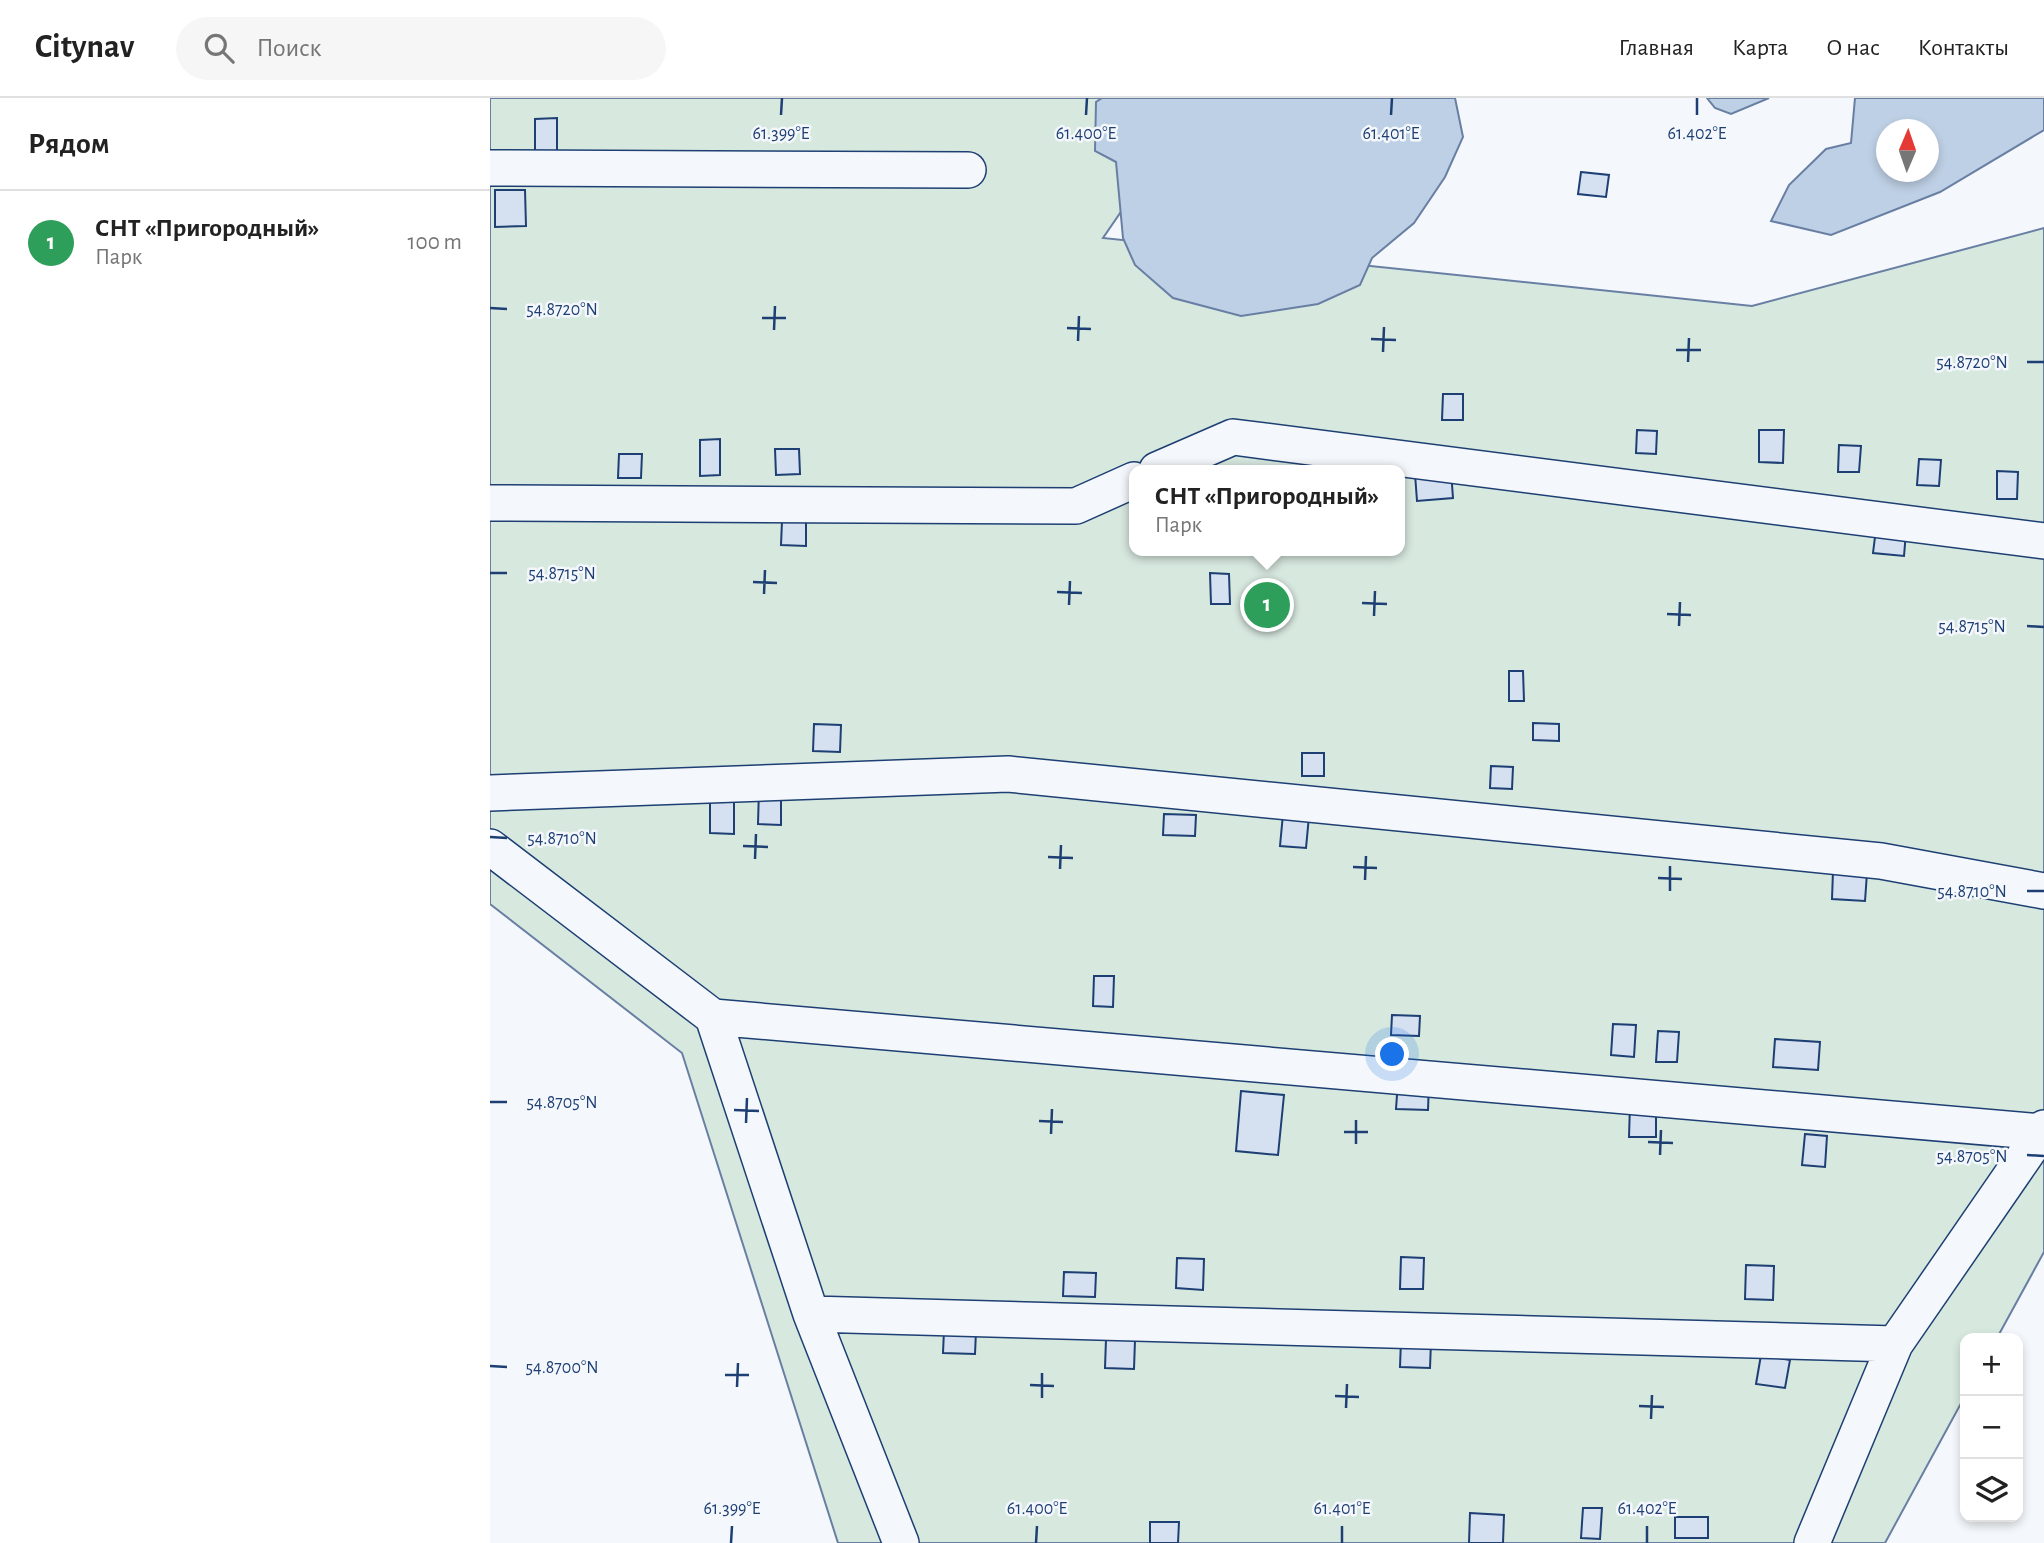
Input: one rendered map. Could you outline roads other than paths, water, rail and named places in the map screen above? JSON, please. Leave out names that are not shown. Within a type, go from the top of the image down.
[{"type":"street","points":[[490,168],[968,170]]},
{"type":"street","points":[[1169,465],[1233,437],[2044,541]]},
{"type":"street","points":[[490,503],[1076,506],[1129,483]]},
{"type":"street","points":[[490,793],[1008,774],[1881,862],[2044,891]]},
{"type":"street","points":[[490,846],[713,1017],[2043,1130],[1895,1344],[1812,1543]]},
{"type":"street","points":[[713,1017],[811,1314],[901,1543]]},
{"type":"street","points":[[811,1314],[1895,1344]]},
{"type":"water","points":[[1102,98],[1455,98],[1463,137],[1445,177],[1414,223],[1372,258],[1360,285],[1318,304],[1241,316],[1173,298],[1135,265],[1123,238],[1116,162],[1095,151],[1096,102]]},
{"type":"water","points":[[1707,98],[1769,98],[1731,114],[1715,108]]},
{"type":"water","points":[[1855,98],[2044,98],[2044,130],[1940,192],[1831,235],[1771,221],[1789,185],[1826,149],[1851,143]]},
{"type":"place","name":"СНТ «Пригородный»","points":[[1267,605]]}]
